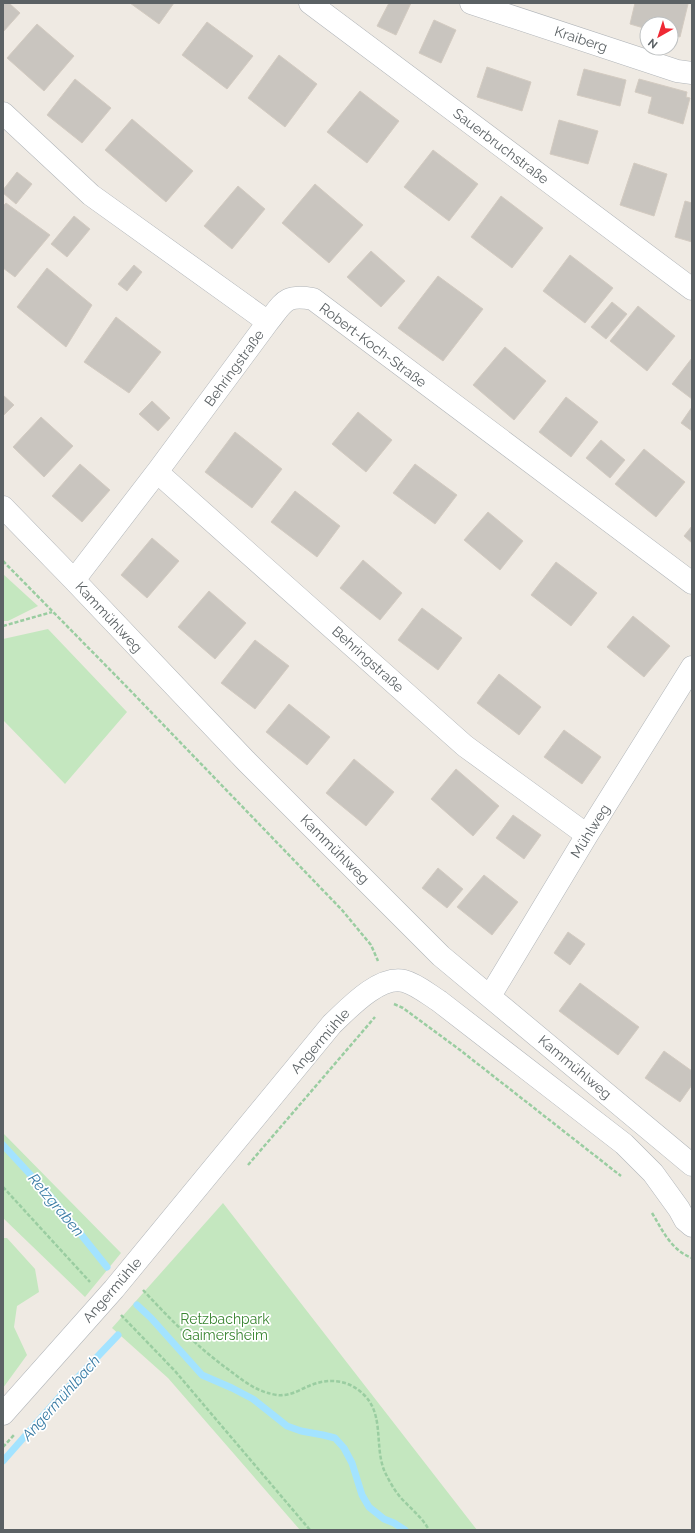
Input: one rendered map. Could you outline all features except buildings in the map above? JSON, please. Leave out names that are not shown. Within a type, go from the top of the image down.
[{"type":"street","name":"Sauerbruchstraße","points":[[310,3],[692,289]]},
{"type":"street","name":"Kraiberg","points":[[471,3],[677,71],[692,74]]},
{"type":"street","points":[[3,113],[91,195],[268,322]]},
{"type":"street","name":"Robert-Koch-Straße","points":[[268,322],[285,301],[298,296],[313,299],[692,583]]},
{"type":"street","name":"Behringstraße","points":[[74,580],[157,472],[268,322]]},
{"type":"street","name":"Behringstraße","points":[[157,472],[465,746],[587,835]]},
{"type":"street","name":"Kammühlweg","points":[[3,507],[246,761],[441,956],[692,1165]]},
{"type":"street","name":"Mühlweg","points":[[490,996],[587,835],[692,667]]},
{"type":"street","points":[[386,982],[394,980],[404,981],[417,987],[439,1001],[624,1144],[653,1173],[679,1209],[685,1220],[692,1226]]},
{"type":"street","name":"Angermühle","points":[[3,1414],[117,1307],[332,1024],[356,1002],[386,982]]},
{"type":"path","points":[[3,561],[342,910],[371,945],[386,982]]},
{"type":"path","points":[[3,626],[52,612]]},
{"type":"path","points":[[389,1006],[394,1004],[403,1008],[460,1050],[622,1177]]},
{"type":"path","points":[[245,1168],[379,1013]]},
{"type":"path","points":[[3,1187],[117,1307],[175,1371],[310,1530]]},
{"type":"path","points":[[651,1212],[673,1246],[683,1254],[692,1258]]},
{"type":"path","points":[[137,1294],[142,1288],[178,1327],[208,1354],[255,1388],[268,1393],[283,1395],[329,1380],[340,1381],[361,1392],[370,1400],[375,1412],[384,1469],[401,1498],[426,1524],[429,1530]]},
{"type":"path","points":[[115,1320],[117,1307]]},
{"type":"path","points":[[3,1447],[18,1430]]},
{"type":"green space","points":[[3,574],[38,606],[8,621],[3,621]]},
{"type":"green space","points":[[48,629],[127,712],[65,784],[3,720],[3,639]]},
{"type":"green space","points":[[3,1133],[121,1253],[85,1297],[3,1218]]},
{"type":"green space","name":"Retzbachpark Gaimersheim","points":[[223,1203],[477,1530],[300,1530],[168,1378],[112,1328]]},
{"type":"green space","points":[[3,1238],[7,1238],[35,1269],[39,1292],[17,1306],[14,1327],[27,1355],[3,1388]]},
{"type":"waterway","name":"Retzgraben","points":[[3,1145],[51,1197],[107,1267]]},
{"type":"waterway","name":"Retzgraben","points":[[137,1305],[151,1318],[202,1375],[253,1399],[287,1426],[301,1431],[335,1438],[344,1448],[352,1463],[362,1495],[369,1507],[384,1519],[405,1530]]},
{"type":"waterway","name":"Angermühlbach","points":[[3,1461],[63,1393],[118,1335]]}]
